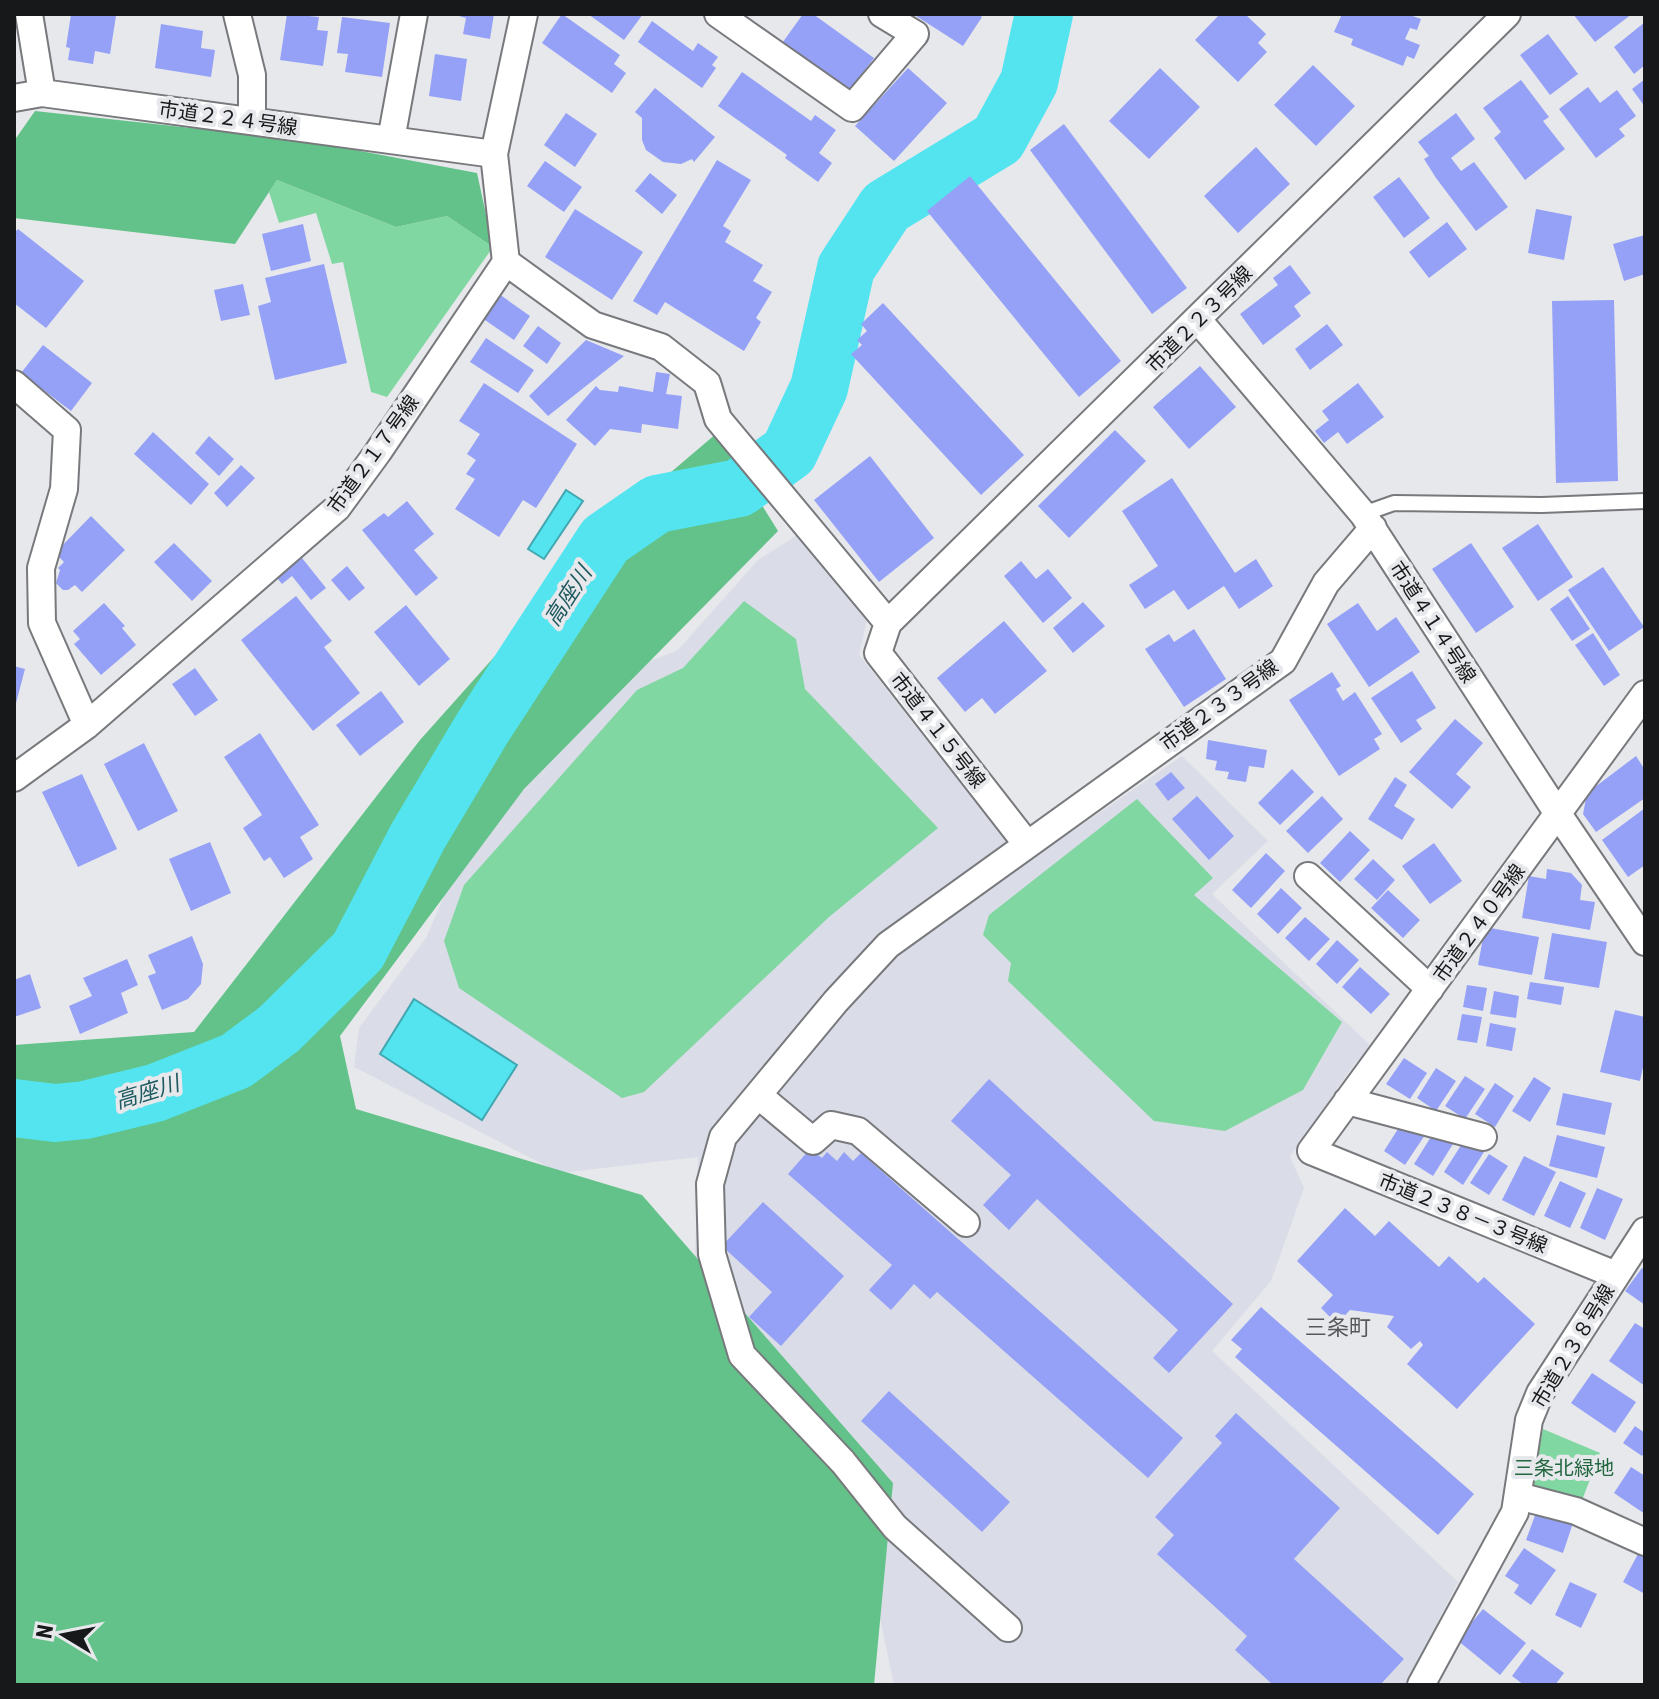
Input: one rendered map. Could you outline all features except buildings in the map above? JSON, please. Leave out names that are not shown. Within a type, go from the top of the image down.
[{"type":"street","points":[[29,14],[42,93]]},
{"type":"street","points":[[237,14],[252,75],[252,121]]},
{"type":"street","points":[[391,140],[414,14]]},
{"type":"street","points":[[524,14],[494,154],[506,262],[593,325],[661,347],[707,383],[718,419],[888,623]]},
{"type":"street","points":[[718,14],[852,108],[915,34],[882,14]]},
{"type":"street","name":"市道２２３号線","points":[[888,623],[1507,14]]},
{"type":"street","name":"市道２２４号線","points":[[14,98],[42,93],[494,154]]},
{"type":"street","name":"市道２１７号線","points":[[14,778],[87,725],[337,508],[506,262]]},
{"type":"street","name":"市道４１４号線","points":[[1198,320],[1368,521],[1645,942]]},
{"type":"street","points":[[14,384],[67,430],[64,489],[41,568],[42,623],[87,725]]},
{"type":"street","name":"市道２３３号線","points":[[1008,1628],[895,1527],[843,1462],[742,1355],[712,1254],[710,1184],[723,1137],[836,1001],[888,945],[1283,661],[1326,583],[1368,521]]},
{"type":"street","name":"市道４１５号線","points":[[888,623],[878,653],[1026,843]]},
{"type":"street","name":"市道２４０号線","points":[[1311,1151],[1645,694]]},
{"type":"street","points":[[1308,876],[1430,989]]},
{"type":"street","points":[[758,1095],[813,1141],[831,1125],[858,1131],[966,1223]]},
{"type":"street","points":[[1347,1101],[1483,1137]]},
{"type":"street","name":"市道２３８－３号線","points":[[1311,1151],[1616,1275]]},
{"type":"street","name":"市道２３８号線","points":[[1421,1685],[1515,1512],[1529,1420],[1540,1393],[1645,1231]]},
{"type":"street","points":[[1518,1496],[1576,1511],[1645,1542]]},
{"type":"lane","points":[[1368,521],[1394,503],[1542,505],[1645,501]]},
{"type":"shaded area","points":[[796,536],[867,619],[859,655],[1025,864],[1182,756],[1268,841],[1212,894],[1372,1047],[1355,1063],[1290,1157],[1304,1188],[1271,1281],[1212,1351],[1458,1582],[1405,1685],[894,1685],[872,1580],[695,1259],[698,1157],[560,1173],[354,1067],[359,1028],[426,938],[457,866],[628,670],[678,650],[758,560]]},
{"type":"green space","points":[[35,111],[302,140],[477,173],[493,247],[447,216],[396,227],[277,180],[235,244],[14,218],[14,141]]},
{"type":"green space","points":[[277,180],[396,227],[447,216],[493,247],[387,397],[371,392],[343,262],[332,264],[316,213],[279,223],[269,192]]},
{"type":"green space","points":[[717,433],[778,531],[524,789],[340,1036],[356,1109],[642,1195],[893,1483],[874,1685],[14,1685],[14,1045],[194,1032],[420,740],[623,513]]},
{"type":"green space","points":[[744,601],[796,639],[805,689],[938,828],[829,917],[644,1092],[622,1098],[459,988],[444,941],[464,885],[637,690],[683,668]]},
{"type":"green space","points":[[1137,799],[1213,878],[1194,895],[1342,1022],[1303,1090],[1225,1131],[1154,1121],[1008,981],[1011,963],[983,935],[989,915]]},
{"type":"green space","name":"三条北緑地","points":[[1543,1429],[1600,1453],[1581,1503],[1540,1490],[1532,1483]]},
{"type":"water","points":[[566,490],[583,501],[544,559],[528,549]]},
{"type":"water","points":[[414,999],[517,1065],[482,1120],[380,1054]]},
{"type":"waterway","name":"高座川","points":[[14,1108],[55,1113],[85,1110],[155,1093],[236,1061],[279,1029],[358,951],[418,836],[483,727],[605,540],[657,504],[739,488],[789,452],[819,388],[846,268],[886,207],[998,139],[1029,82],[1044,14]]},
{"type":"district","name":"三条町","points":[[1338,1327]]}]
